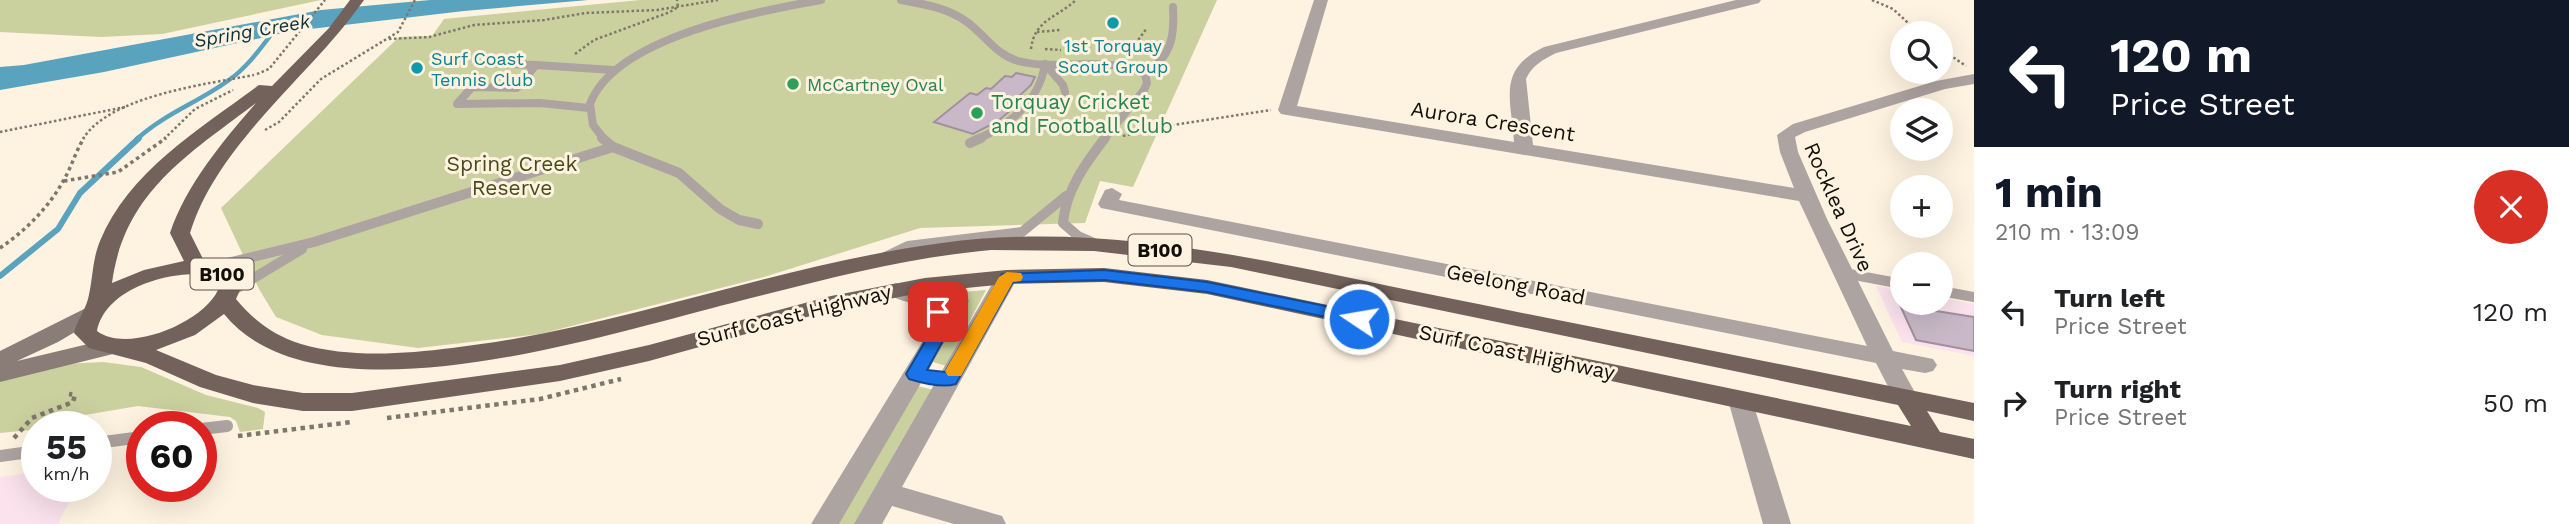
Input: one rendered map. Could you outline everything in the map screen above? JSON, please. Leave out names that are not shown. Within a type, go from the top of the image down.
[{"type":"main road","name":"B100","points":[[202,268],[182,237],[183,219],[208,176],[238,135],[302,62],[334,31],[357,0]]},
{"type":"main road","name":"B100","points":[[95,308],[110,242],[121,219],[138,196],[183,151],[302,62]]},
{"type":"main road","name":"Surf Coast Highway","points":[[226,297],[255,332],[287,348],[342,358],[405,361],[485,353],[539,343],[883,259],[957,247],[1003,244],[1097,245],[1165,251],[1231,261],[1974,412]]},
{"type":"main road","name":"B100","points":[[202,268],[226,278],[229,285],[226,297],[199,323],[179,333],[134,346],[112,347],[92,341],[85,333],[86,323],[95,308],[110,295],[144,277],[163,271],[202,268]]},
{"type":"main road","name":"Surf Coast Highway","points":[[112,347],[153,357],[208,381],[253,394],[303,402],[352,402],[560,373],[649,353],[831,303],[896,290],[1007,277],[1104,275],[1207,287],[1974,449]]},
{"type":"main road","points":[[1728,362],[1740,400]]},
{"type":"main road","points":[[1906,398],[1932,440]]},
{"type":"street","points":[[1287,110],[1321,0]]},
{"type":"street","points":[[1524,149],[1518,79],[1521,70],[1536,56],[1550,50],[1761,0]]},
{"type":"street","name":"Rocklea Drive","points":[[1906,398],[1883,357],[1806,196],[1784,141],[1791,131],[1942,85],[1970,73]]},
{"type":"street","name":"Aurora Crescent","points":[[1287,110],[1806,196]]},
{"type":"street","name":"Geelong Road","points":[[1108,204],[1925,365]]},
{"type":"street","points":[[868,524],[1007,277]]},
{"type":"street","points":[[825,524],[943,326],[942,318],[933,306],[920,298],[896,290]]},
{"type":"street","points":[[0,360],[40,342],[95,308]]},
{"type":"street","points":[[0,374],[112,347]]},
{"type":"street","points":[[915,374],[950,379]]},
{"type":"street","points":[[1740,400],[1777,524]]},
{"type":"street","points":[[885,494],[992,524]]},
{"type":"lane","points":[[758,224],[739,220],[720,209],[679,173],[613,147],[593,126],[589,108],[596,90],[613,70],[654,46],[758,13],[821,0]]},
{"type":"lane","points":[[883,259],[908,246],[1022,232],[1047,214],[1069,192],[1147,83],[1145,74],[1130,66],[1106,62],[1045,64],[1010,58],[997,51],[974,27],[939,3],[901,0]]},
{"type":"lane","points":[[1145,74],[1160,65],[1172,48],[1173,7]]},
{"type":"lane","points":[[486,63],[613,70]]},
{"type":"lane","points":[[1045,64],[1063,85],[1065,92]]},
{"type":"lane","points":[[970,143],[989,135],[1026,108],[1041,89],[1045,64]]},
{"type":"lane","points":[[536,65],[517,88],[472,86],[457,104],[513,105],[549,102],[589,108]]},
{"type":"lane","points":[[202,268],[314,242],[613,147]]},
{"type":"lane","points":[[1069,192],[1063,211],[1063,223],[1078,236],[1097,245]]},
{"type":"lane","points":[[226,297],[314,242]]},
{"type":"lane","points":[[1844,274],[1890,282]]},
{"type":"lane","points":[[1953,294],[1974,298]]},
{"type":"lane","points":[[217,427],[227,426]]},
{"type":"lane","points":[[1,456],[21,453]]},
{"type":"path","points":[[64,181],[112,174],[124,169],[159,144],[195,109],[269,69],[325,0]]},
{"type":"path","points":[[238,135],[260,132],[276,125],[321,79],[349,64],[373,45],[389,39],[406,22],[415,0]]},
{"type":"path","points":[[677,0],[678,7]]},
{"type":"path","points":[[389,39],[429,37],[474,25],[678,7],[718,0]]},
{"type":"path","points":[[1076,0],[1062,13],[1050,16],[1042,22],[1032,38],[1031,50],[1080,47],[1090,49]]},
{"type":"path","points":[[1872,0],[1893,9],[1906,21]]},
{"type":"path","points":[[573,56],[594,40],[661,16],[678,7]]},
{"type":"path","points":[[1121,53],[1130,51],[1147,28]]},
{"type":"path","points":[[1037,32],[1060,30]]},
{"type":"path","points":[[1953,59],[1970,73]]},
{"type":"path","points":[[0,132],[136,105],[220,81],[254,75]]},
{"type":"path","points":[[0,248],[27,225],[64,181],[84,136],[93,125],[136,105]]},
{"type":"path","points":[[1105,140],[1172,125],[1257,111],[1287,110]]},
{"type":"path","points":[[1,456],[28,421],[73,402],[75,395],[69,394]]},
{"type":"shaded area","points":[[1876,286],[1890,288],[1890,315],[1953,315],[1953,300],[1974,304],[1974,356],[1902,342]]},
{"type":"shaded area","points":[[21,474],[21,502],[69,502],[58,524],[0,524],[0,477]]},
{"type":"green space","points":[[0,0],[321,0],[162,34],[101,37],[0,32]]},
{"type":"green space","name":"Spring Creek Reserve","points":[[640,0],[1217,0],[1133,187],[1100,181],[1085,223],[920,228],[764,277],[540,334],[418,348],[322,335],[276,317],[259,289],[221,208],[399,37],[432,36],[444,19]]},
{"type":"green space","points":[[986,290],[946,366],[933,362],[956,323],[956,309],[938,294]]},
{"type":"green space","points":[[103,362],[141,367],[206,395],[258,408],[265,412],[263,429],[240,432],[236,421],[230,417],[217,415],[217,411],[180,411],[138,406],[108,411],[21,411],[21,431],[0,433],[0,380],[64,364]]},
{"type":"green space","points":[[917,386],[934,390],[855,524],[835,524]]},
{"type":"water","name":"Spring Creek","points":[[430,0],[588,0],[293,31],[104,72],[0,90],[0,67],[24,65],[321,10]]},
{"type":"building","name":"Torquay Cricket and Football Club","points":[[1016,73],[1035,77],[1031,85],[1012,103],[1018,104],[998,121],[973,134],[934,122],[970,93],[977,95],[986,88],[991,89],[1005,76],[1012,77]]},
{"type":"building","points":[[1953,314],[1974,317],[1974,351],[1916,340],[1905,315]]},
{"type":"waterway","points":[[137,139],[159,122],[235,76],[270,36]]},
{"type":"waterway","points":[[0,276],[58,229],[80,193],[139,138]]},
{"type":"slow traffic","points":[[954,371],[1007,277],[1015,277]]},
{"type":"place","name":"1st Torquay Scout Group","points":[[1113,23]]},
{"type":"place","name":"Surf Coast Tennis Club","points":[[417,68]]},
{"type":"place","name":"McCartney Oval","points":[[793,84]]},
{"type":"place","name":"Torquay Cricket and Football Club","points":[[977,113]]},
{"type":"route","points":[[938,312],[943,326],[915,374],[950,379],[1007,277],[1104,275],[1207,287],[1359,319]]}]
